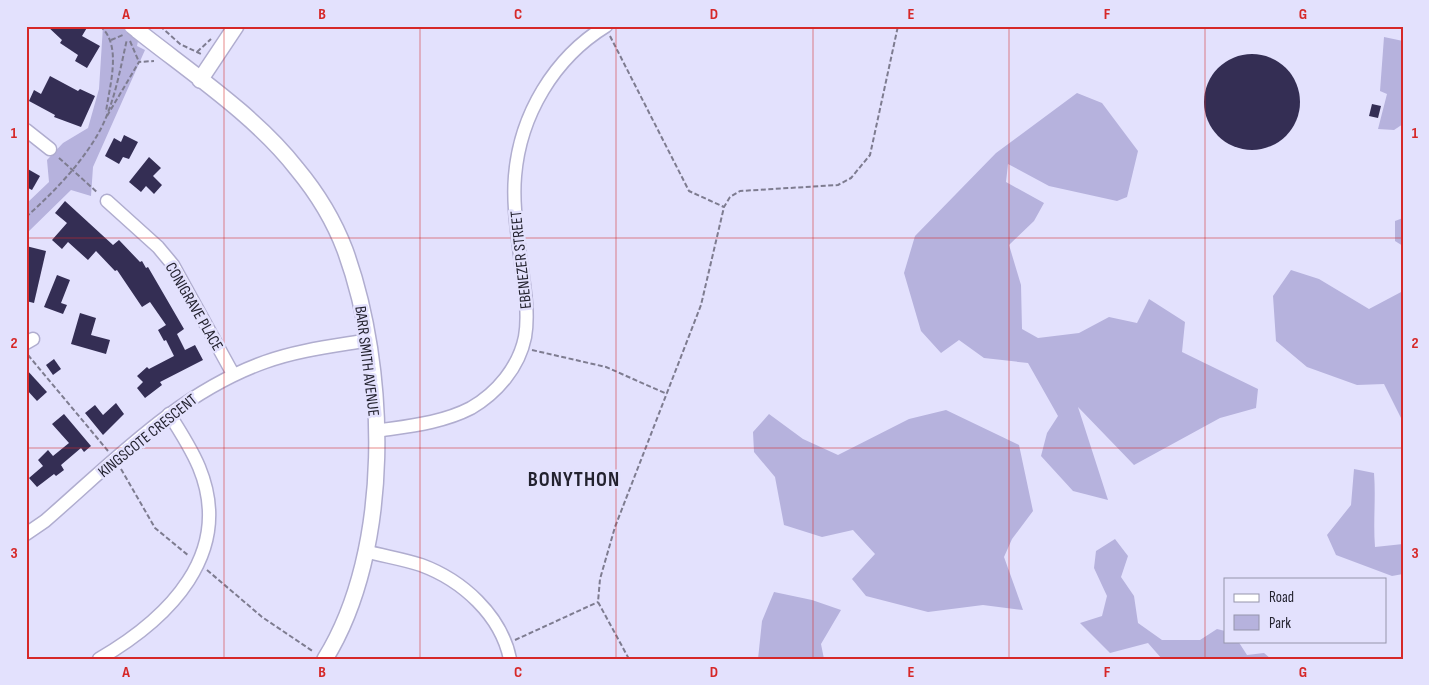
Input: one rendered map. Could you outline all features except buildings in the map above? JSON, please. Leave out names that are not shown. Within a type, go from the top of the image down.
[{"type":"street","points":[[200,80],[236,26]]},
{"type":"street","name":"EBENEZER STREET","points":[[376,431],[438,421],[472,407],[492,394],[507,377],[521,347],[526,316],[514,208],[518,154],[528,122],[548,82],[565,59],[590,36],[606,26]]},
{"type":"street","name":"BARR SMITH AVENUE","points":[[130,33],[200,80],[270,139],[297,168],[319,199],[345,250],[358,290],[369,340],[375,386],[374,492],[365,551],[358,581],[345,619],[321,656]]},
{"type":"street","points":[[26,130],[50,149]]},
{"type":"street","name":"CONIGRAVE PLACE","points":[[107,201],[158,247],[173,265],[233,374]]},
{"type":"street","name":"KINGSCOTE CRESCENT","points":[[26,534],[45,521],[169,414],[200,392],[233,374],[282,356],[369,340]]},
{"type":"street","points":[[98,659],[136,636],[172,603],[188,584],[206,539],[208,516],[203,479],[188,444],[169,414]]},
{"type":"street","points":[[365,551],[420,565],[460,586],[490,616],[506,644],[510,659]]},
{"type":"path","points":[[100,26],[107,32],[110,40],[112,75],[105,119]]},
{"type":"path","points":[[160,26],[180,44],[207,56]]},
{"type":"path","points":[[606,26],[689,191],[724,207]]},
{"type":"path","points":[[629,659],[598,602],[600,579],[615,527],[701,305],[724,207],[730,197],[740,191],[838,185],[851,178],[870,155],[898,26]]},
{"type":"path","points":[[110,40],[130,33]]},
{"type":"path","points":[[130,33],[132,48],[139,62]]},
{"type":"path","points":[[26,217],[73,170],[99,133],[105,119],[130,33]]},
{"type":"path","points":[[105,119],[139,62],[148,60],[160,61],[154,56]]},
{"type":"path","points":[[50,149],[107,201]]},
{"type":"path","points":[[521,347],[606,367],[667,394]]},
{"type":"path","points":[[26,353],[115,461],[137,494],[155,528],[252,610],[321,656]]},
{"type":"path","points":[[506,644],[598,602]]},
{"type":"green space","points":[[103,26],[141,26],[137,46],[145,50],[93,167],[91,196],[71,190],[26,234],[26,204],[49,182],[47,160],[63,143],[88,128],[99,89]]},
{"type":"green space","points":[[1384,37],[1403,41],[1403,124],[1394,130],[1378,129],[1387,94],[1380,91]]},
{"type":"green space","points":[[1077,93],[1102,103],[1138,151],[1127,197],[1117,201],[1049,186],[1008,164],[1006,182],[1044,203],[1034,221],[1009,245],[1021,285],[1022,329],[1038,338],[1079,333],[1109,317],[1137,323],[1149,299],[1185,322],[1182,352],[1258,389],[1256,408],[1220,418],[1134,465],[1078,407],[1108,500],[1073,491],[1041,456],[1047,433],[1058,416],[1028,363],[984,358],[959,340],[941,353],[921,331],[904,273],[915,236],[996,153]]},
{"type":"green space","points":[[1403,218],[1403,246],[1395,241],[1395,221]]},
{"type":"green space","points":[[1291,270],[1319,279],[1369,309],[1403,291],[1403,417],[1401,418],[1384,384],[1357,385],[1307,367],[1276,341],[1273,296]]},
{"type":"green space","points":[[946,410],[1019,445],[1033,511],[1012,539],[1004,557],[1023,610],[983,605],[928,612],[866,596],[852,579],[875,554],[853,530],[822,537],[784,525],[775,477],[754,452],[753,432],[769,414],[803,439],[838,455],[909,419]]},
{"type":"green space","points":[[1354,469],[1374,473],[1375,547],[1403,544],[1403,574],[1392,576],[1336,555],[1327,535],[1351,505]]},
{"type":"green space","points":[[1115,539],[1128,556],[1121,577],[1134,596],[1138,623],[1162,640],[1200,640],[1217,629],[1224,631],[1224,642],[1239,642],[1247,655],[1264,653],[1271,659],[1162,659],[1148,643],[1110,653],[1080,623],[1102,616],[1107,596],[1094,568],[1096,551]]},
{"type":"green space","points":[[774,592],[812,600],[841,610],[821,644],[824,659],[758,659],[762,621]]},
{"type":"district","name":"BONYTHON","points":[[574,479]]}]
